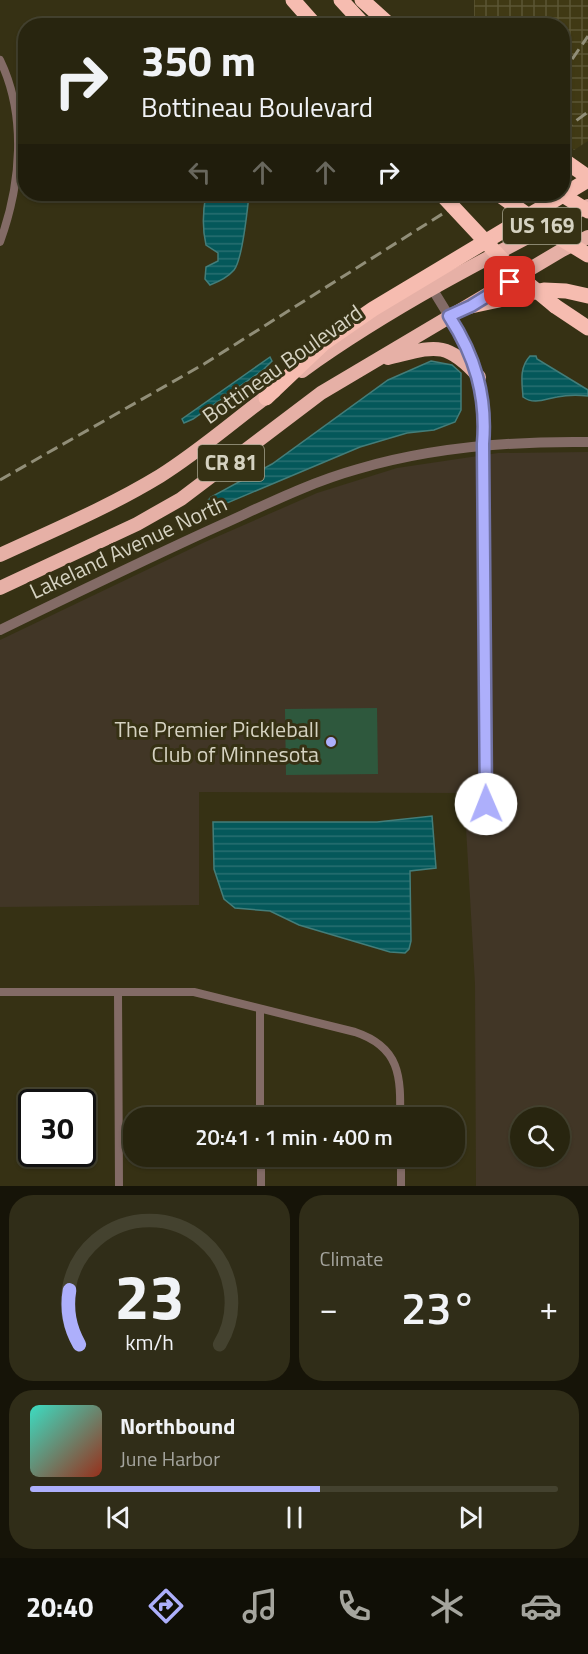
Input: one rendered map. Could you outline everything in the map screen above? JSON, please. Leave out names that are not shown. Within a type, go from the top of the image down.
[{"type":"highway","points":[[291,0],[302,18]]},
{"type":"highway","points":[[291,0],[308,18]]},
{"type":"highway","points":[[342,0],[358,18]]},
{"type":"highway","points":[[362,0],[383,18]]},
{"type":"highway","points":[[570,165],[588,178],[570,189]]},
{"type":"highway","name":"US 169","points":[[570,200],[588,211]]},
{"type":"highway","points":[[448,201],[514,272],[555,306],[588,328]]},
{"type":"highway","name":"US 169","points":[[508,201],[588,255]]},
{"type":"highway","points":[[266,398],[324,343],[373,309],[550,201]]},
{"type":"highway","name":"Bottineau Boulevard","points":[[0,555],[125,496],[161,475],[333,349],[433,290],[588,206]]},
{"type":"highway","name":"Bottineau Boulevard","points":[[0,588],[136,524],[181,499],[321,393],[449,316],[471,306],[562,249],[588,237]]},
{"type":"highway","points":[[471,306],[544,290],[566,291],[588,296]]},
{"type":"highway","points":[[375,361],[418,351],[443,349],[464,360],[479,377]]},
{"type":"street","points":[[0,60],[13,92],[18,130]]},
{"type":"street","points":[[0,242],[10,204],[18,150]]},
{"type":"street","points":[[433,290],[470,353],[479,377],[485,423],[483,444],[486,804]]},
{"type":"street","name":"Lakeland Avenue North","points":[[0,630],[192,538],[328,478],[416,455],[483,444],[588,441]]},
{"type":"street","points":[[0,992],[194,992],[367,1036],[378,1042],[395,1064],[399,1078],[400,1107]]},
{"type":"street","points":[[118,992],[119,1186]]},
{"type":"street","points":[[260,1009],[260,1107]]},
{"type":"street","points":[[261,1167],[261,1186]]},
{"type":"street","points":[[401,1167],[401,1186]]},
{"type":"shaded area","points":[[474,0],[588,0],[588,141],[574,150],[570,146],[570,18],[474,18]]},
{"type":"shaded area","points":[[588,452],[588,1186],[476,1186],[475,984],[464,793],[199,792],[199,905],[0,907],[0,640],[205,542],[317,493],[397,468],[498,453]]},
{"type":"green space","name":"The Premier Pickleball Club of Minnesota","points":[[377,708],[378,774],[286,775],[285,709]]},
{"type":"water","points":[[205,201],[248,201],[237,264],[229,275],[210,285],[205,279],[206,267],[218,261],[218,253],[206,245]]},
{"type":"water","points":[[530,356],[536,356],[537,359],[588,390],[588,396],[565,396],[535,401],[523,397],[523,370]]},
{"type":"water","points":[[270,357],[272,361],[263,370],[184,423],[182,419]]},
{"type":"water","points":[[431,361],[452,365],[461,373],[461,410],[455,422],[434,430],[407,433],[360,447],[208,511],[205,504],[211,497],[272,464],[388,380]]},
{"type":"water","points":[[432,816],[436,868],[410,871],[411,941],[405,953],[390,952],[299,925],[270,911],[235,908],[224,899],[214,869],[213,822],[377,822]]},
{"type":"railway","points":[[570,62],[588,36]]},
{"type":"railway","points":[[570,125],[588,112]]},
{"type":"railway","points":[[0,480],[204,364],[463,201]]},
{"type":"place","name":"The Premier Pickleball Club of Minnesota","points":[[331,742]]},
{"type":"route","points":[[486,804],[483,444],[485,423],[479,377],[470,353],[449,316],[471,306],[510,282]]}]
